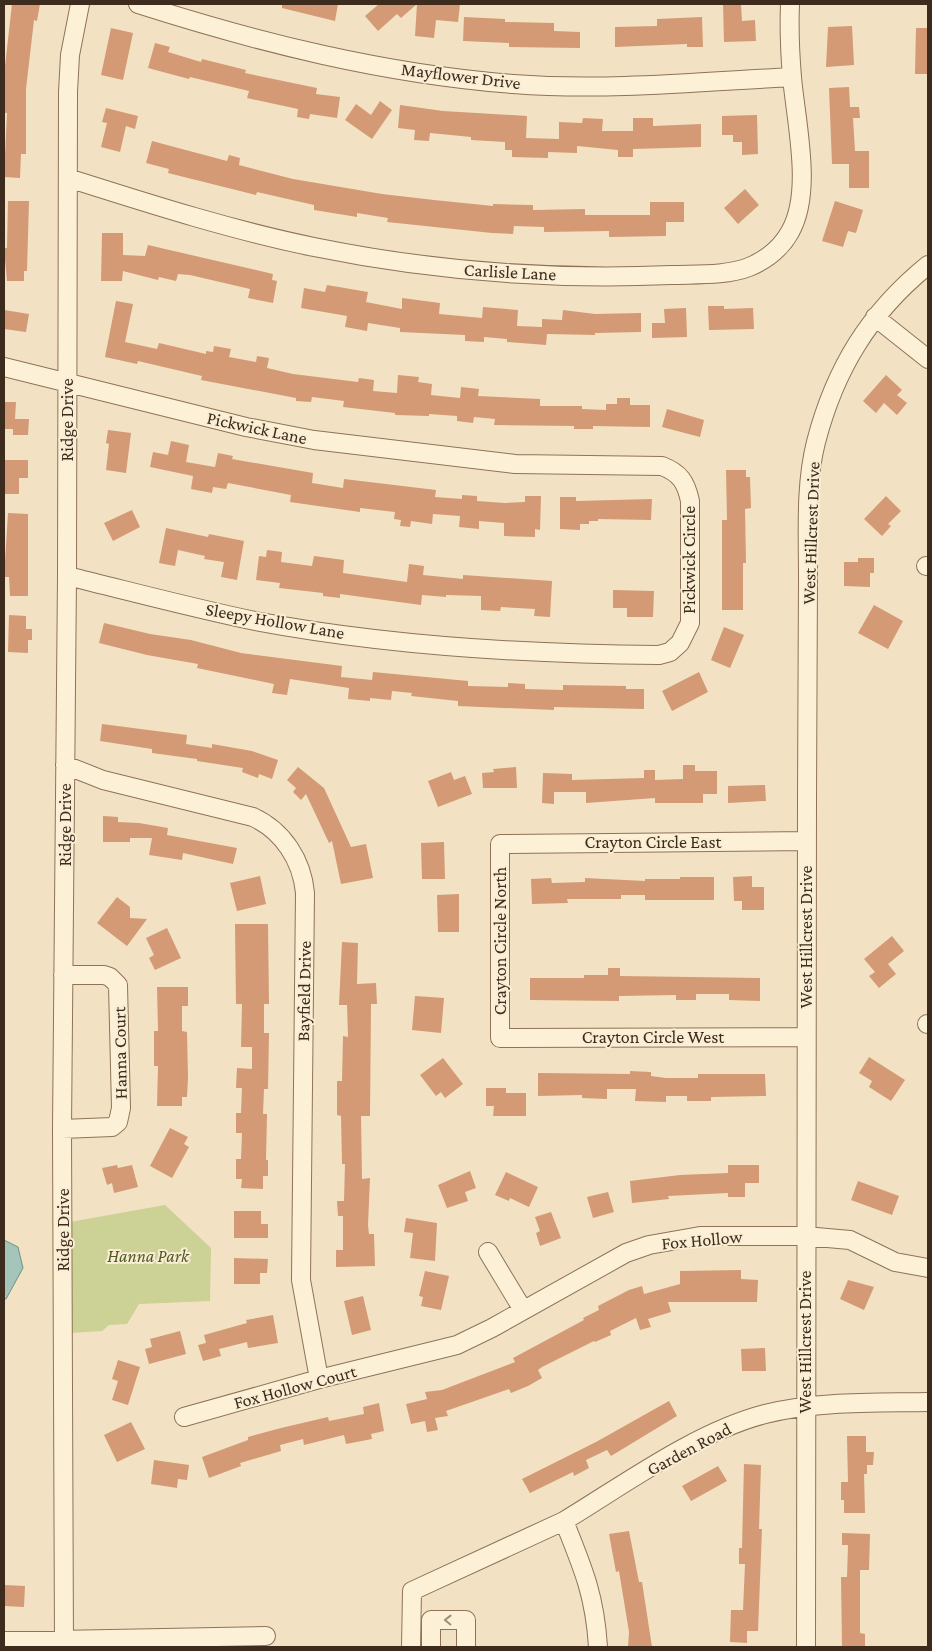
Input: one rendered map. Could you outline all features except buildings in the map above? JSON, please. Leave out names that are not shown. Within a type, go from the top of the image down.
[{"type":"street","name":"Ridge Drive","points":[[64,1644],[62,1129],[67,576],[68,71],[80,4]]},
{"type":"street","name":"Mayflower Drive","points":[[138,4],[224,32],[364,64],[512,84],[611,86],[792,77]]},
{"type":"street","name":"Carlisle Lane","points":[[68,178],[208,222],[264,236],[317,248],[424,265],[602,276],[706,273],[740,270],[762,261],[781,244],[792,228],[799,209],[802,180],[792,77],[790,4]]},
{"type":"street","name":"West Hillcrest Drive","points":[[806,1647],[805,1236],[808,516],[812,460],[827,405],[835,384],[858,341],[875,317],[902,287],[928,265]]},
{"type":"street","points":[[875,317],[928,359]]},
{"type":"street","name":"Pickwick Lane","points":[[4,367],[246,427],[314,440],[516,464]]},
{"type":"street","name":"Pickwick Circle","points":[[486,651],[659,655],[670,652],[680,644],[690,623],[690,501],[687,488],[674,471],[662,466],[516,464]]},
{"type":"street","name":"Sleepy Hollow Lane","points":[[67,576],[256,621],[402,642],[486,651]]},
{"type":"street","name":"Bayfield Drive","points":[[65,765],[103,780],[253,816],[265,822],[292,851],[299,863],[304,877],[305,893],[301,1280],[319,1380]]},
{"type":"street","name":"Crayton Circle East","points":[[500,844],[807,841]]},
{"type":"street","name":"Crayton Circle North","points":[[500,844],[500,1038]]},
{"type":"street","name":"Hanna Court","points":[[62,1129],[112,1127],[118,1122],[121,1108],[118,985],[110,977],[104,976],[63,976]]},
{"type":"street","name":"Crayton Circle West","points":[[500,1038],[806,1037]]},
{"type":"street","name":"Fox Hollow","points":[[407,1359],[473,1338],[626,1253],[649,1245],[700,1236],[805,1236],[850,1240],[895,1262],[928,1268]]},
{"type":"street","points":[[488,1252],[523,1310]]},
{"type":"street","name":"Fox Hollow Court","points":[[184,1417],[319,1380],[407,1359]]},
{"type":"street","name":"Garden Road","points":[[411,1647],[412,1591],[564,1521],[700,1440],[765,1414],[805,1407],[928,1402]]},
{"type":"street","points":[[564,1521],[587,1576],[597,1619],[598,1647]]},
{"type":"street","points":[[431,1647],[431,1620],[466,1620],[466,1647]]},
{"type":"street","points":[[4,1641],[64,1644],[266,1636]]},
{"type":"green space","name":"Hanna Park","points":[[165,1205],[211,1248],[210,1301],[139,1304],[127,1324],[109,1325],[102,1331],[70,1333],[70,1222]]},
{"type":"water","points":[[4,1240],[18,1247],[23,1268],[6,1299],[4,1299]]}]
